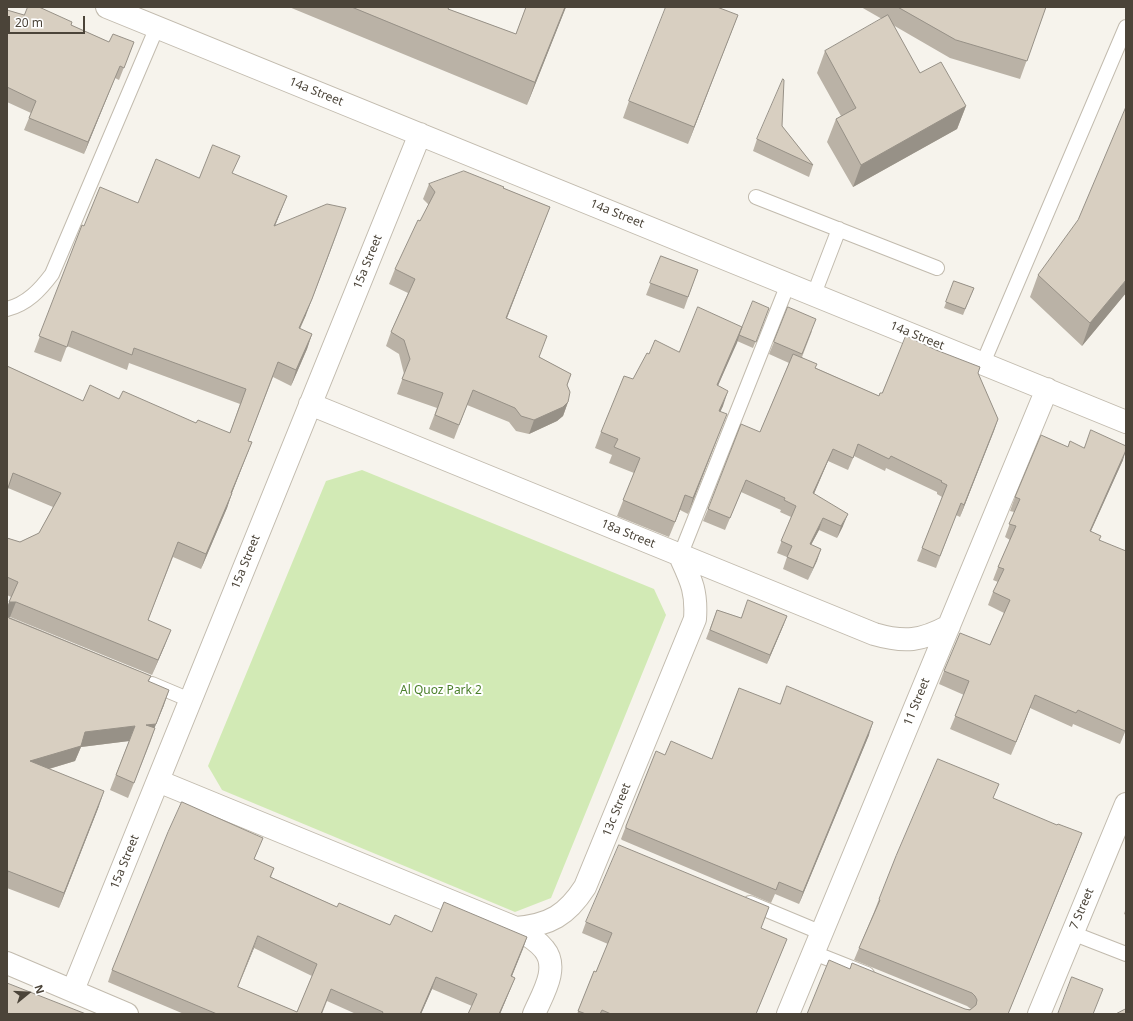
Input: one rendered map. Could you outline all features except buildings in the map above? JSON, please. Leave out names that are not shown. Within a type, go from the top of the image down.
[{"type":"street","name":"14a Street","points":[[107,7],[1126,422]]},
{"type":"street","name":"15a Street","points":[[73,990],[420,134]]},
{"type":"street","name":"11 Street","points":[[788,1014],[1047,389]]},
{"type":"street","name":"18a Street","points":[[310,404],[874,634],[893,639],[913,639],[932,635],[949,626]]},
{"type":"street","name":"13c Street","points":[[516,928],[533,927],[549,922],[564,913],[576,902],[611,845],[695,619],[696,601],[692,584],[680,556]]},
{"type":"street","points":[[158,781],[516,928],[535,940],[545,950],[550,964],[549,979],[534,1014]]},
{"type":"street","name":"7 Street","points":[[1039,1014],[1126,804]]},
{"type":"street","points":[[7,963],[127,1014]]},
{"type":"lane","points":[[7,308],[14,307],[29,299],[42,288],[52,274],[157,27]]},
{"type":"lane","points":[[983,363],[1126,27]]},
{"type":"lane","points":[[756,197],[938,268]]},
{"type":"lane","points":[[814,294],[839,230]]},
{"type":"lane","points":[[680,556],[788,284]]},
{"type":"lane","points":[[139,679],[190,700]]},
{"type":"lane","points":[[735,897],[822,933]]},
{"type":"lane","points":[[1072,933],[1126,954]]},
{"type":"lane","points":[[814,953],[878,979]]},
{"type":"green space","name":"Al Quoz Park 2","points":[[362,470],[654,589],[666,615],[551,898],[515,912],[222,790],[208,766],[326,481]]}]
